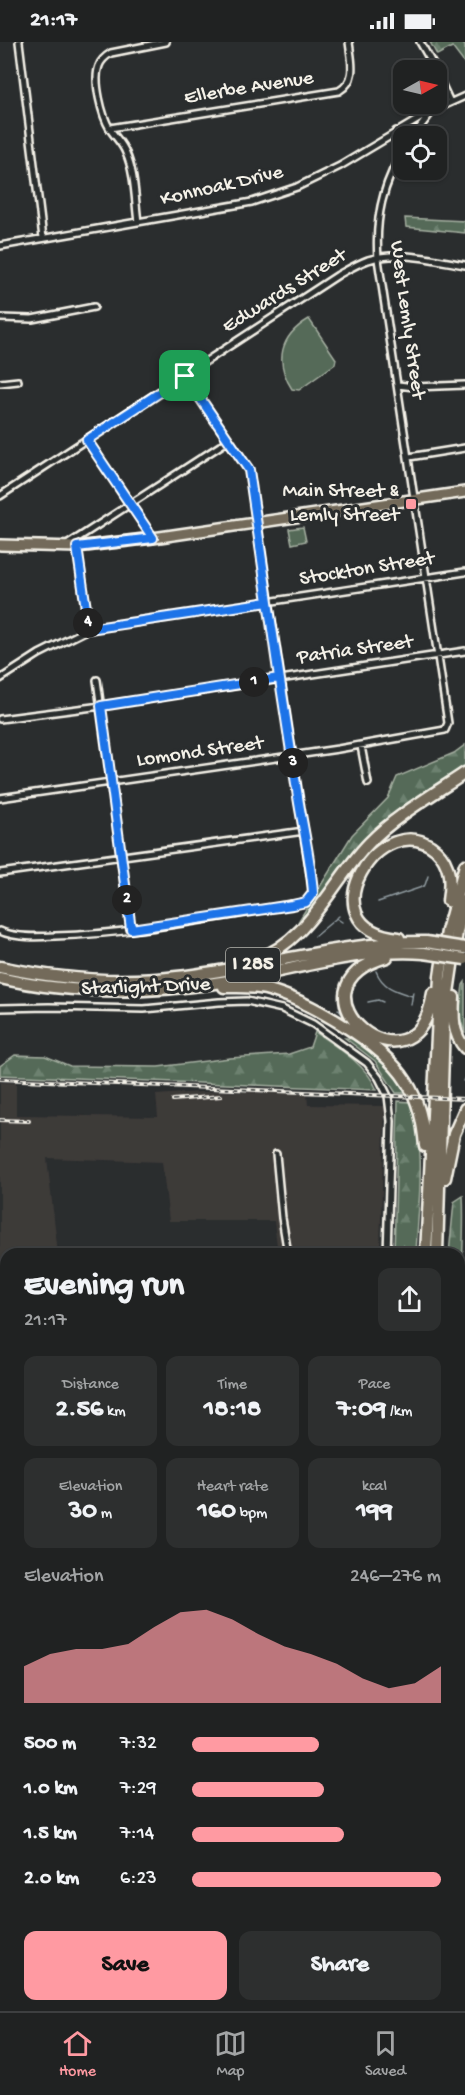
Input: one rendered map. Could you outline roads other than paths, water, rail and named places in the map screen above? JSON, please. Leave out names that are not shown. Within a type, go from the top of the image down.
[{"type":"highway","points":[[207,972],[258,959],[287,942],[310,920],[349,866],[370,842],[465,773]]},
{"type":"highway","points":[[418,947],[383,936],[368,928],[359,918],[354,900],[356,881],[363,868],[380,851],[399,842],[412,841],[435,849],[445,861],[450,882],[444,921],[457,927]]},
{"type":"highway","points":[[457,927],[465,865]]},
{"type":"highway","points":[[426,1248],[429,1180],[445,976],[465,900]]},
{"type":"highway","name":"I 285","points":[[0,967],[95,979],[168,978],[358,947],[465,948]]},
{"type":"highway","points":[[418,947],[406,955],[375,961],[361,969],[350,981],[345,996],[346,1008],[352,1020],[374,1037],[389,1041],[402,1040],[413,1035],[425,1022],[433,991],[445,976]]},
{"type":"highway","name":"I 285","points":[[0,978],[81,989],[152,990],[234,980],[367,954],[418,947],[465,959]]},
{"type":"highway","points":[[445,976],[454,987],[454,1028],[465,1048]]},
{"type":"highway","points":[[438,1241],[445,976]]},
{"type":"highway","points":[[152,990],[262,988],[291,997],[359,1037],[394,1065],[415,1096],[421,1118],[429,1180]]},
{"type":"highway","points":[[437,1248],[446,1169],[454,1134],[465,1109]]},
{"type":"main road","points":[[0,545],[77,547],[465,492]]},
{"type":"street","points":[[19,42],[43,238]]},
{"type":"street","points":[[138,222],[130,166],[126,152],[104,118],[98,73],[100,63],[116,51],[166,42]]},
{"type":"street","name":"Ellerbe Avenue","points":[[110,128],[339,91],[346,86],[352,75],[349,42]]},
{"type":"street","points":[[420,42],[430,60]]},
{"type":"street","points":[[447,95],[450,102]]},
{"type":"street","name":"Konnoak Drive","points":[[447,104],[465,96]]},
{"type":"street","name":"Konnoak Drive","points":[[405,126],[427,114]]},
{"type":"street","points":[[421,126],[431,114]]},
{"type":"street","name":"Konnoak Drive","points":[[0,246],[252,202],[297,187],[340,166],[393,133]]},
{"type":"street","name":"West Lemly Street","points":[[393,168],[383,193],[376,233],[378,258],[445,701]]},
{"type":"street","name":"Edwards Street","points":[[0,496],[338,275],[378,258],[406,256],[465,265]]},
{"type":"street","points":[[0,318],[32,319],[94,307]]},
{"type":"street","points":[[0,931],[36,937],[76,936],[292,905],[306,902],[312,896],[312,875],[279,678],[249,470],[185,376]]},
{"type":"street","points":[[0,383],[18,381]]},
{"type":"street","points":[[398,385],[414,387],[465,385]]},
{"type":"street","points":[[87,440],[153,538]]},
{"type":"street","points":[[64,547],[229,440]]},
{"type":"street","points":[[409,457],[465,448]]},
{"type":"street","points":[[77,547],[89,629]]},
{"type":"street","name":"Stockton Street","points":[[0,679],[39,654],[89,629],[465,572]]},
{"type":"street","name":"Patria Street","points":[[0,719],[465,651]]},
{"type":"street","points":[[97,680],[131,929]]},
{"type":"street","name":"Lomond Street","points":[[0,798],[361,746],[445,730],[448,723],[445,701]]},
{"type":"street","points":[[361,746],[368,783]]},
{"type":"street","points":[[0,873],[304,831]]},
{"type":"street","name":"Starlight Drive","points":[[0,1008],[144,1009],[247,1001],[282,1009],[313,1024],[367,1063],[379,1078],[388,1096],[391,1121],[387,1248]]},
{"type":"street","points":[[276,1154],[287,1248]]},
{"type":"waterway","points":[[378,902],[422,887],[428,876]]},
{"type":"waterway","points":[[315,936],[339,916]]},
{"type":"waterway","points":[[336,918],[342,922]]},
{"type":"waterway","points":[[376,971],[386,985],[412,996]]},
{"type":"waterway","points":[[411,1005],[413,992]]},
{"type":"waterway","points":[[368,1002],[378,1000],[383,1002]]},
{"type":"waterway","points":[[338,1009],[342,1014]]},
{"type":"waterway","points":[[463,1081],[465,1077]]},
{"type":"railway","points":[[0,1079],[465,1099]]},
{"type":"railway","points":[[173,1100],[221,1096]]},
{"type":"railway","points":[[0,1120],[29,1121]]},
{"type":"place","name":"Main Street & Lemly Street","points":[[411,504]]}]
